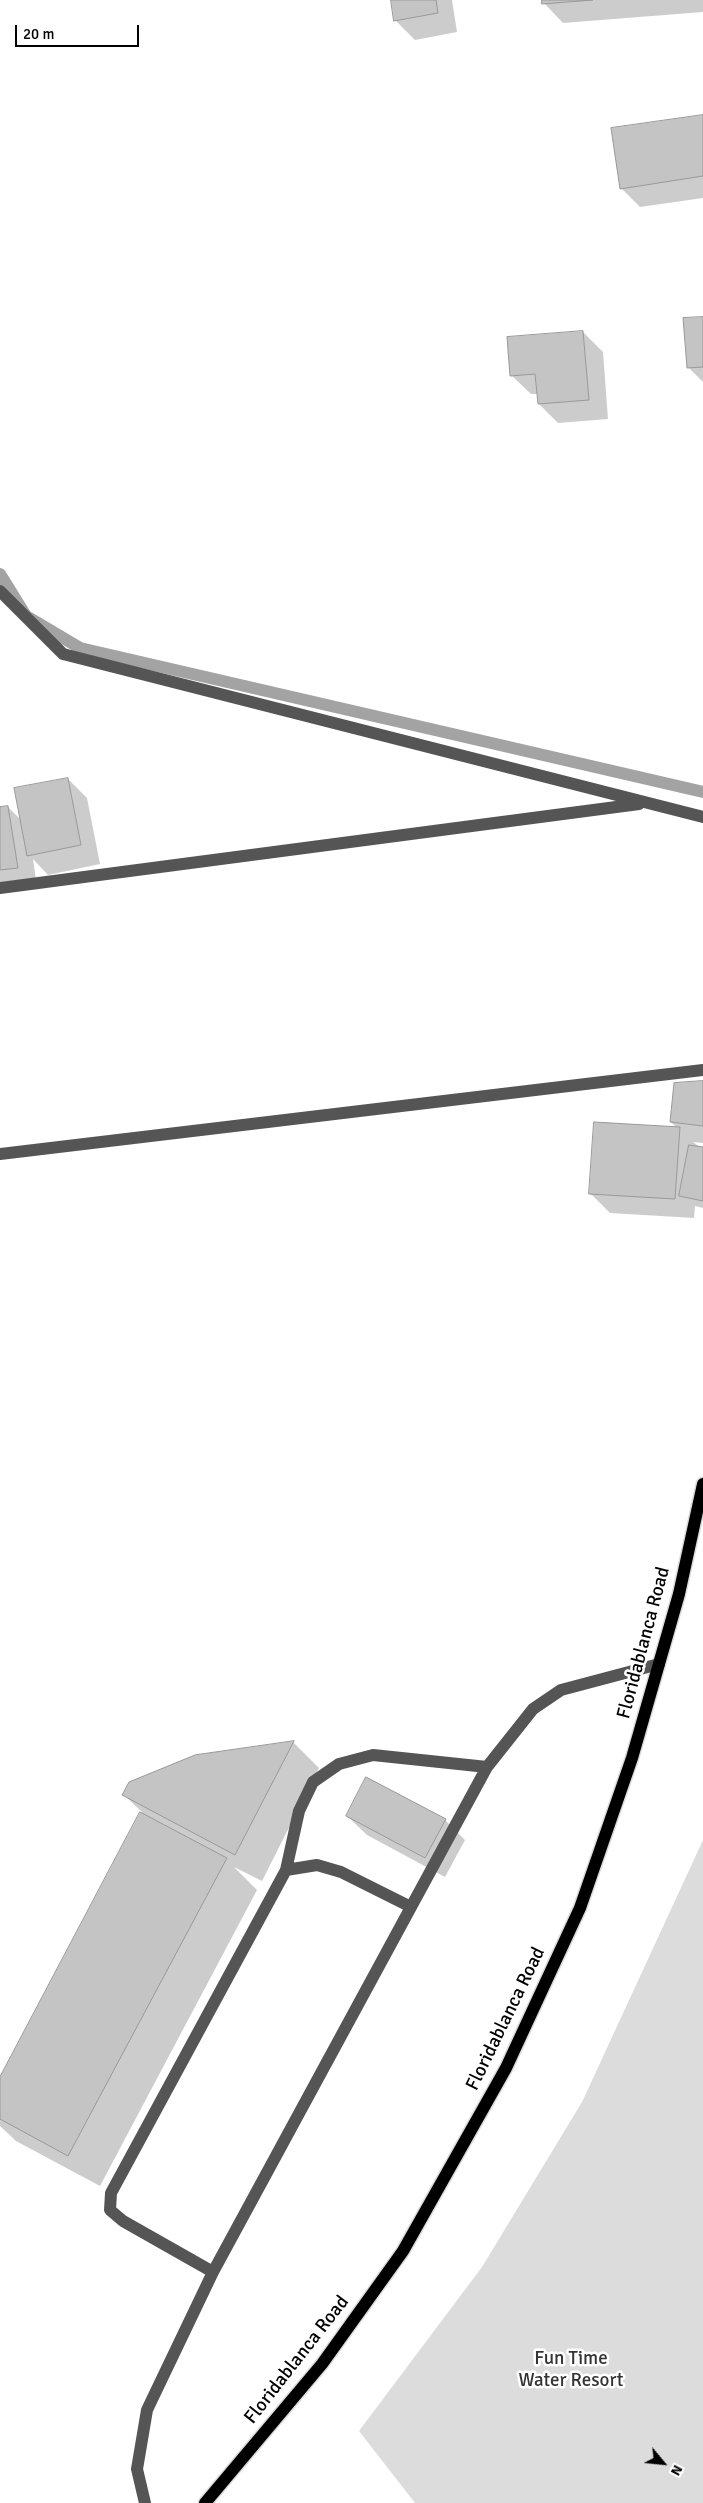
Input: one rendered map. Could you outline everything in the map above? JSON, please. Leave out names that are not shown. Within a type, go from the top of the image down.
[{"type":"main road","name":"Floridablanca Road","points":[[205,2503],[322,2364],[403,2251],[506,2068],[580,1908],[632,1758],[679,1594],[703,1484]]},
{"type":"street","points":[[0,591],[64,654],[703,817]]},
{"type":"street","points":[[0,888],[646,803]]},
{"type":"street","points":[[0,1154],[703,1070]]},
{"type":"street","points":[[145,2503],[137,2469],[146,2410],[213,2272],[487,1767],[533,1709],[561,1690],[659,1664]]},
{"type":"street","points":[[213,2272],[123,2221],[110,2210],[111,2193],[286,1870],[299,1811],[313,1782],[339,1764],[373,1755],[487,1767]]},
{"type":"street","points":[[286,1870],[317,1865],[341,1872],[411,1907]]},
{"type":"green space","name":"Fun Time Water Resort","points":[[703,1840],[703,2503],[415,2503],[359,2431],[482,2267],[582,2102]]},
{"type":"building","points":[[391,0],[436,0],[438,13],[394,21]]},
{"type":"building","points":[[542,0],[593,0],[542,4]]},
{"type":"building","points":[[703,115],[703,176],[620,189],[611,128]]},
{"type":"building","points":[[703,317],[703,367],[687,368],[683,318]]},
{"type":"building","points":[[583,331],[589,400],[538,404],[535,374],[510,376],[507,337]]},
{"type":"building","points":[[68,778],[81,845],[27,856],[14,788]]},
{"type":"building","points":[[8,806],[18,868],[0,870],[0,807]]},
{"type":"building","points":[[703,1081],[703,1126],[670,1122],[674,1083]]},
{"type":"building","points":[[594,1122],[680,1127],[675,1199],[589,1194]]},
{"type":"building","points":[[689,1145],[703,1147],[703,1201],[679,1196]]},
{"type":"building","points":[[294,1741],[235,1855],[122,1795],[129,1782],[195,1755]]},
{"type":"building","points":[[366,1777],[446,1819],[425,1858],[346,1816]]},
{"type":"building","points":[[140,1812],[227,1858],[68,2156],[0,2119],[0,2077]]},
{"type":"waterway","points":[[0,574],[26,616],[80,648],[703,792]]}]
